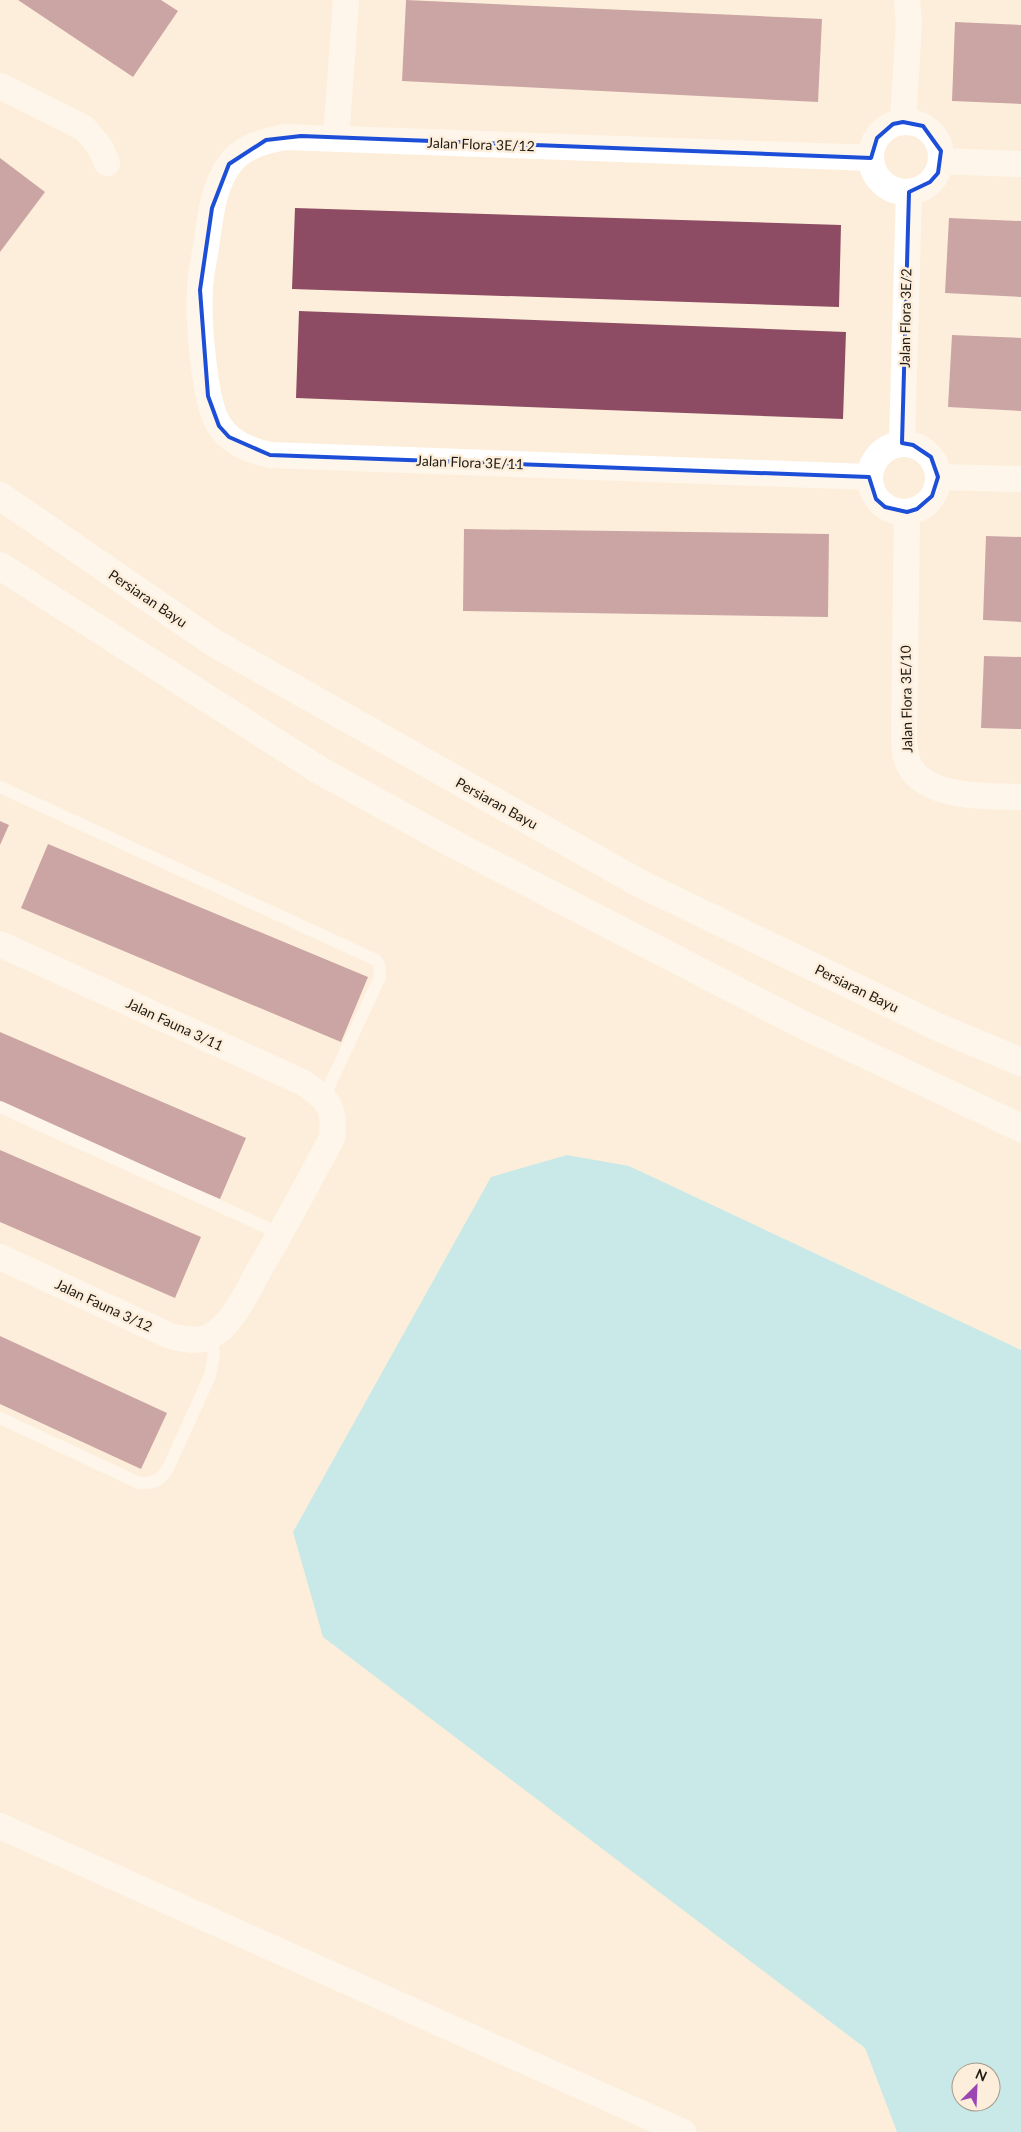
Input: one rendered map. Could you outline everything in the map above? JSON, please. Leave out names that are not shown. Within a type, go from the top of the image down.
[{"type":"main road","name":"Persiaran Bayu","points":[[0,496],[214,643],[640,883],[940,1028],[1021,1062]]},
{"type":"main road","points":[[0,566],[311,764],[448,841],[797,1022],[1021,1128]]},
{"type":"street","points":[[336,139],[346,0]]},
{"type":"street","points":[[903,122],[909,23],[907,0]]},
{"type":"street","points":[[0,86],[84,128],[100,146],[107,164]]},
{"type":"street","points":[[903,122],[923,126],[931,133],[941,151],[938,172],[930,182],[920,189],[908,192],[897,191],[879,179],[873,169],[871,158],[876,138],[893,124],[903,122]]},
{"type":"street","name":"Jalan Flora 3E/12","points":[[200,290],[212,208],[222,177],[229,164],[250,147],[266,140],[285,136],[871,158]]},
{"type":"street","points":[[941,161],[1021,164]]},
{"type":"street","name":"Jalan Flora 3E/2","points":[[902,443],[908,192]]},
{"type":"street","name":"Jalan Flora 3E/11","points":[[200,290],[205,372],[212,412],[219,426],[229,437],[256,452],[270,455],[869,477]]},
{"type":"street","points":[[902,443],[913,445],[931,457],[938,477],[937,487],[926,504],[908,512],[896,511],[885,506],[876,498],[871,488],[869,477],[876,458],[883,450],[902,443]]},
{"type":"street","points":[[938,477],[1021,479]]},
{"type":"street","name":"Jalan Flora 3E/10","points":[[908,512],[904,741],[906,758],[926,782],[941,790],[976,796],[1021,797]]},
{"type":"street","name":"Jalan Fauna 3/11","points":[[0,944],[304,1084],[329,1108]]},
{"type":"street","points":[[211,1336],[224,1325],[238,1308],[281,1234],[332,1138],[329,1108]]},
{"type":"street","name":"Jalan Fauna 3/12","points":[[0,1257],[170,1336],[194,1341],[211,1336]]},
{"type":"street","points":[[0,1826],[683,2132]]},
{"type":"lane","points":[[0,787],[376,960],[379,964],[380,977],[329,1108]]},
{"type":"lane","points":[[0,1107],[281,1234]]},
{"type":"lane","points":[[0,1418],[138,1483],[157,1482],[164,1476],[210,1376],[214,1354],[211,1336]]},
{"type":"highlighted area","points":[[903,122],[923,126],[941,151],[938,173],[930,182],[909,192],[902,443],[913,445],[931,457],[938,477],[932,496],[917,509],[907,512],[885,507],[876,499],[869,477],[270,455],[229,437],[219,426],[208,396],[200,290],[212,208],[229,164],[266,140],[301,136],[871,158],[877,138],[893,124]]},
{"type":"water","points":[[567,1155],[629,1166],[1021,1350],[1021,2132],[897,2132],[865,2048],[323,1637],[293,1532],[491,1177]]},
{"type":"building","points":[[18,0],[161,0],[178,11],[133,77]]},
{"type":"building","points":[[406,0],[822,19],[818,102],[402,81]]},
{"type":"building","points":[[955,22],[1021,25],[1021,104],[952,101]]},
{"type":"building","points":[[0,158],[45,192],[0,252]]},
{"type":"building","points":[[295,208],[841,225],[839,307],[292,289]]},
{"type":"building","points":[[949,218],[1021,221],[1021,297],[945,293]]},
{"type":"building","points":[[299,311],[846,332],[843,419],[296,398]]},
{"type":"building","points":[[952,335],[1021,338],[1021,411],[948,407]]},
{"type":"building","points":[[464,529],[829,534],[828,617],[463,611]]},
{"type":"building","points":[[986,536],[1021,537],[1021,622],[983,620]]},
{"type":"building","points":[[984,656],[1021,657],[1021,729],[981,728]]},
{"type":"building","points":[[0,821],[9,825],[0,845]]},
{"type":"building","points":[[48,844],[368,977],[341,1042],[21,908]]},
{"type":"building","points":[[0,1032],[246,1138],[220,1199],[0,1104]]},
{"type":"building","points":[[0,1150],[201,1237],[175,1298],[0,1222]]},
{"type":"building","points":[[0,1336],[167,1413],[141,1469],[0,1404]]}]
